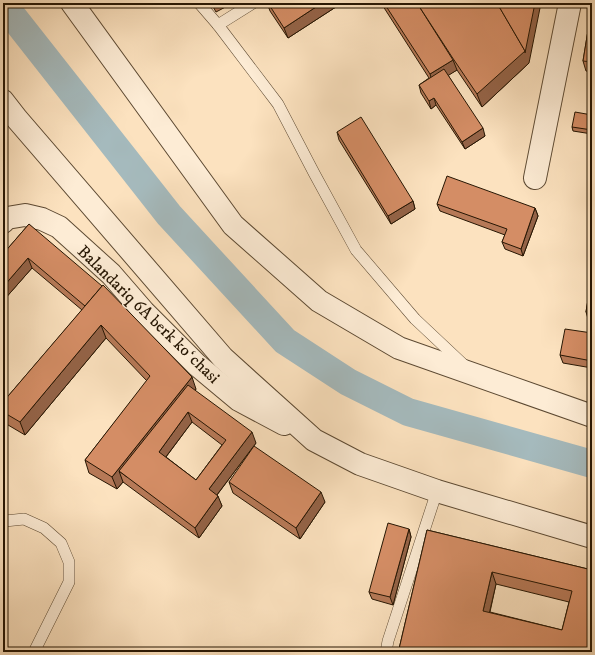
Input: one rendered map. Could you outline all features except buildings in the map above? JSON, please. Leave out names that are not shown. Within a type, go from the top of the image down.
[{"type":"street","points":[[72,3],[233,225],[319,301],[399,348],[592,416]]},
{"type":"street","points":[[535,178],[570,3]]},
{"type":"street","points":[[3,101],[17,120],[223,358],[314,440],[360,464],[437,492],[592,537]]},
{"type":"street","name":"Balandariq 6A berk koʻchasi","points":[[3,222],[8,218],[25,215],[42,219],[59,227],[111,274],[144,312],[196,366],[239,400],[314,440]]},
{"type":"lane","points":[[199,3],[218,25],[278,104],[356,250],[415,319],[476,376]]},
{"type":"lane","points":[[218,25],[253,3]]},
{"type":"lane","points":[[386,652],[437,492]]},
{"type":"lane","points":[[3,522],[24,519],[44,528],[61,543],[69,562],[69,582],[34,652]]},
{"type":"waterway","points":[[3,4],[169,215],[285,341],[348,382],[408,412],[592,464]]}]
